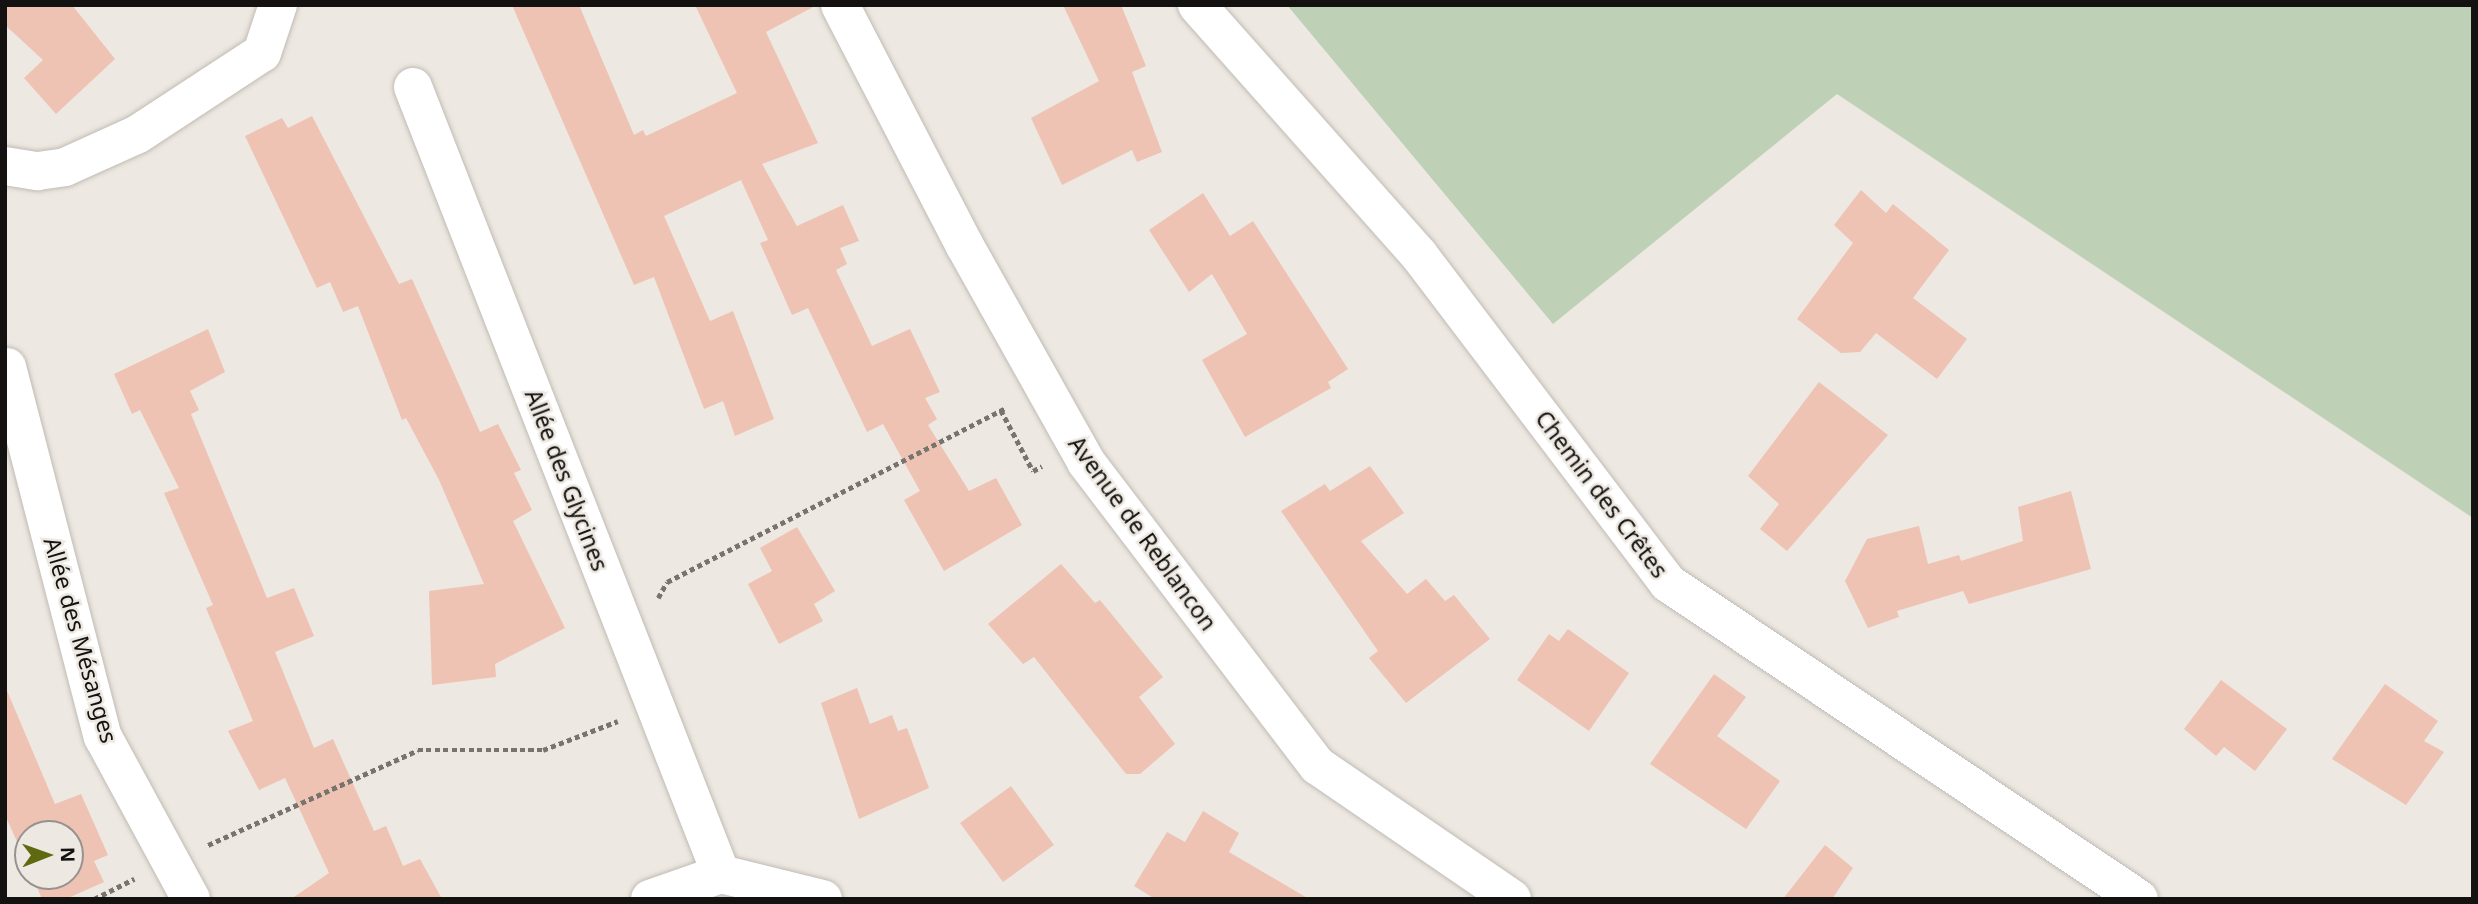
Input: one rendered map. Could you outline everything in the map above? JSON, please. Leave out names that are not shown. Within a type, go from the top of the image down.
[{"type":"street","points":[[5,166],[38,171],[65,167],[138,134],[262,53],[278,5]]},
{"type":"street","name":"Avenue de Reblancon","points":[[840,5],[1086,462],[1318,766],[1512,899]]},
{"type":"street","name":"Chemin des Crêtes","points":[[1197,5],[1419,255],[1668,583],[2139,899]]},
{"type":"street","name":"Allée des Glycines","points":[[413,87],[720,874]]},
{"type":"street","name":"Allée des Mésanges","points":[[7,367],[103,737],[191,899]]},
{"type":"street","points":[[650,899],[720,874],[824,899]]},
{"type":"path","points":[[632,645],[667,582],[1045,388]]},
{"type":"path","points":[[171,862],[418,750],[543,750],[607,726]]},
{"type":"green space","points":[[1287,5],[2473,5],[2473,518],[1837,94],[1553,324]]},
{"type":"building","points":[[5,5],[72,5],[115,59],[56,114],[24,78],[43,60],[5,25]]},
{"type":"building","points":[[512,5],[579,5],[634,135],[643,130],[646,136],[737,93],[695,5],[817,5],[766,32],[818,143],[762,164],[797,226],[843,205],[859,241],[840,248],[847,264],[836,270],[872,346],[910,329],[940,392],[925,398],[937,419],[928,425],[969,491],[996,478],[1022,525],[944,571],[904,500],[920,491],[883,424],[867,432],[808,308],[792,315],[760,243],[768,240],[741,180],[664,216],[710,321],[733,311],[774,419],[735,436],[723,401],[704,409],[654,277],[634,285]]},
{"type":"building","points":[[1063,5],[1121,5],[1146,66],[1132,72],[1162,152],[1137,162],[1132,150],[1062,185],[1031,118],[1099,81]]},
{"type":"building","points":[[312,116],[399,284],[412,279],[480,432],[498,424],[521,470],[514,473],[532,510],[513,521],[565,628],[495,664],[496,677],[432,685],[429,591],[484,584],[439,480],[406,418],[402,420],[358,306],[343,312],[330,282],[317,288],[245,136],[282,118],[288,128]]},
{"type":"building","points":[[1861,190],[1886,213],[1893,204],[1949,250],[1913,298],[1967,339],[1937,379],[1876,333],[1860,352],[1841,353],[1797,319],[1853,243],[1834,225]]},
{"type":"building","points":[[1203,193],[1230,236],[1253,221],[1348,369],[1328,382],[1331,388],[1245,437],[1202,360],[1247,334],[1212,274],[1189,292],[1149,230]]},
{"type":"building","points":[[208,329],[225,372],[190,391],[199,410],[191,414],[267,598],[294,588],[314,636],[275,652],[314,748],[333,739],[374,831],[386,826],[403,866],[420,859],[442,899],[291,899],[329,873],[285,778],[259,790],[228,731],[253,721],[206,608],[213,605],[164,493],[179,488],[140,410],[132,414],[114,374]]},
{"type":"building","points":[[1819,382],[1888,435],[1787,551],[1760,529],[1779,504],[1748,476]]},
{"type":"building","points":[[1370,466],[1404,513],[1361,541],[1407,594],[1426,579],[1445,601],[1454,595],[1490,639],[1406,703],[1369,658],[1378,651],[1281,511],[1325,484],[1330,491]]},
{"type":"building","points":[[2071,491],[2091,569],[1969,604],[1963,591],[1897,611],[1899,617],[1868,628],[1845,581],[1867,539],[1919,526],[1928,564],[1959,555],[1961,561],[2023,541],[2018,507]]},
{"type":"building","points":[[797,527],[835,591],[814,604],[823,621],[779,644],[748,584],[772,571],[760,548]]},
{"type":"building","points":[[1061,564],[1095,603],[1100,600],[1163,677],[1139,697],[1175,744],[1140,774],[1126,774],[1034,657],[1023,664],[988,624]]},
{"type":"building","points":[[1568,629],[1629,673],[1589,731],[1517,680],[1549,634],[1559,641]]},
{"type":"building","points":[[1714,674],[1746,697],[1717,736],[1780,781],[1746,829],[1650,764]]},
{"type":"building","points":[[2221,680],[2287,729],[2255,771],[2224,747],[2216,756],[2184,729]]},
{"type":"building","points":[[2385,684],[2438,721],[2424,741],[2444,752],[2406,805],[2332,759]]},
{"type":"building","points":[[5,686],[55,804],[81,794],[108,855],[94,861],[104,882],[66,899],[42,899],[38,890],[84,890],[84,820],[14,820],[14,835],[5,815]]},
{"type":"building","points":[[857,688],[870,724],[892,715],[898,731],[907,728],[929,788],[859,819],[821,703]]},
{"type":"building","points":[[1011,786],[1054,845],[1003,882],[960,823]]},
{"type":"building","points":[[1203,811],[1239,833],[1229,852],[1309,899],[1155,899],[1134,886],[1167,832],[1185,842]]},
{"type":"building","points":[[1825,845],[1853,868],[1832,899],[1783,899]]}]
